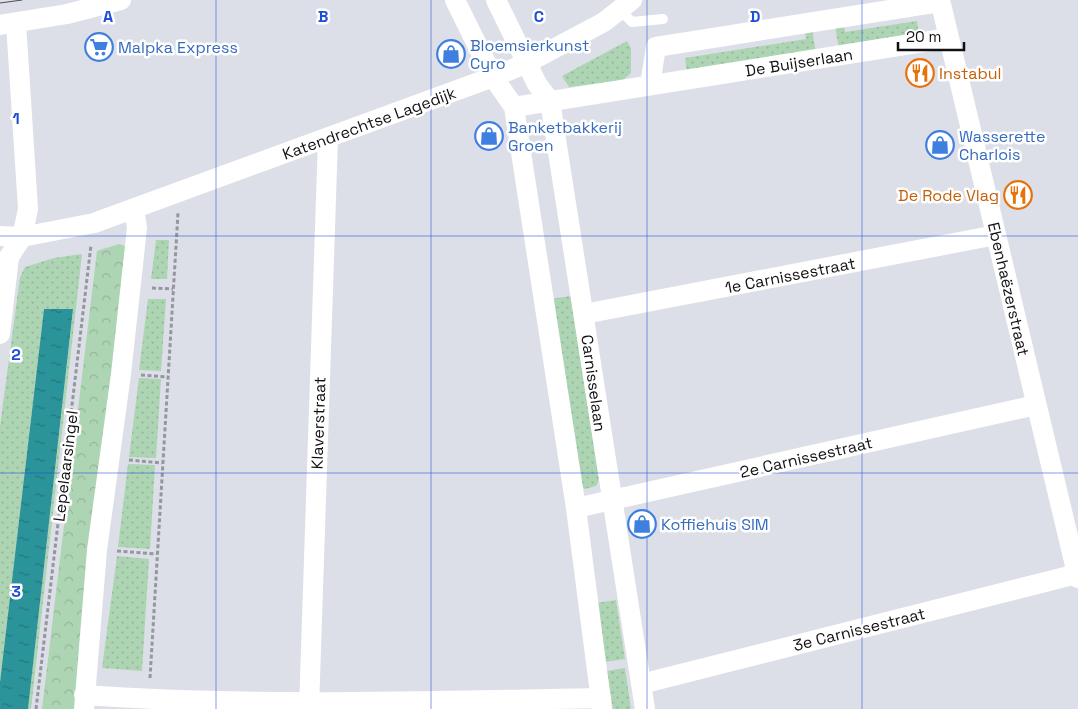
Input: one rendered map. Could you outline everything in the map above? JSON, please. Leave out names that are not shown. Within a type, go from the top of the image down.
[{"type":"street","points":[[0,334],[9,257],[22,237],[28,209],[8,24],[67,14],[121,0]]},
{"type":"street","points":[[134,209],[137,228],[121,374],[97,550],[84,702],[149,700],[309,707],[602,703],[576,508],[514,107],[493,77],[455,0]]},
{"type":"street","name":"Carnisselaan","points":[[496,0],[537,84],[550,101],[644,709]]},
{"type":"street","points":[[650,86],[656,47],[940,1]]},
{"type":"street","name":"Ebenhaëzerstraat","points":[[940,1],[1077,576]]},
{"type":"street","name":"Katendrechtse Lagedijk","points":[[22,237],[94,223],[493,77],[527,63],[604,22],[626,5]]},
{"type":"street","name":"De Buijserlaan","points":[[514,107],[949,38]]},
{"type":"street","name":"Klaverstraat","points":[[309,707],[328,138]]},
{"type":"street","points":[[0,236],[22,237]]},
{"type":"street","name":"1e Carnissestraat","points":[[584,314],[996,236]]},
{"type":"street","name":"2e Carnissestraat","points":[[576,508],[1036,405]]},
{"type":"street","name":"3e Carnissestraat","points":[[641,684],[1077,576]]},
{"type":"lane","points":[[626,5],[632,22],[663,19]]},
{"type":"path","points":[[149,700],[156,554],[180,192]]},
{"type":"path","name":"Lepelaarsingel","points":[[36,709],[94,223]]},
{"type":"path","points":[[108,459],[163,463]]},
{"type":"path","points":[[97,550],[156,554]]},
{"type":"green space","points":[[917,21],[919,36],[839,49],[835,26],[844,25],[845,32]]},
{"type":"green space","points":[[812,29],[816,53],[687,73],[685,58],[806,39],[805,30]]},
{"type":"green space","points":[[627,41],[631,48],[631,73],[623,80],[569,87],[562,76]]},
{"type":"green space","points":[[156,240],[169,240],[167,279],[151,279]]},
{"type":"green space","points":[[119,244],[128,247],[76,709],[42,709],[97,251]]},
{"type":"green space","points":[[82,254],[31,709],[28,709],[73,310],[44,309],[0,682],[0,426],[20,277],[25,267],[54,258]]},
{"type":"green space","points":[[571,296],[599,480],[596,486],[585,489],[578,484],[549,299]]},
{"type":"green space","points":[[148,299],[166,299],[161,371],[139,370]]},
{"type":"green space","points":[[139,378],[161,379],[156,458],[129,457]]},
{"type":"green space","points":[[128,464],[155,465],[150,549],[118,547]]},
{"type":"green space","points":[[117,556],[149,559],[142,671],[102,668]]},
{"type":"green space","points":[[616,600],[625,659],[605,662],[596,603]]},
{"type":"green space","points":[[625,668],[631,709],[613,709],[607,671]]},
{"type":"water","points":[[44,309],[73,309],[28,709],[0,709],[0,682]]},
{"type":"tram line","points":[[0,3],[22,0]]},
{"type":"place","name":"Malpka Express","points":[[99,47]]},
{"type":"place","name":"Bloemsierkunst Cyro","points":[[451,54]]},
{"type":"place","name":"Instabul","points":[[920,73]]},
{"type":"place","name":"Banketbakkerij Groen","points":[[489,136]]},
{"type":"place","name":"Wasserette Charlois","points":[[940,145]]},
{"type":"place","name":"De Rode Vlag","points":[[1018,195]]},
{"type":"place","name":"Koffiehuis SIM","points":[[642,524]]}]
